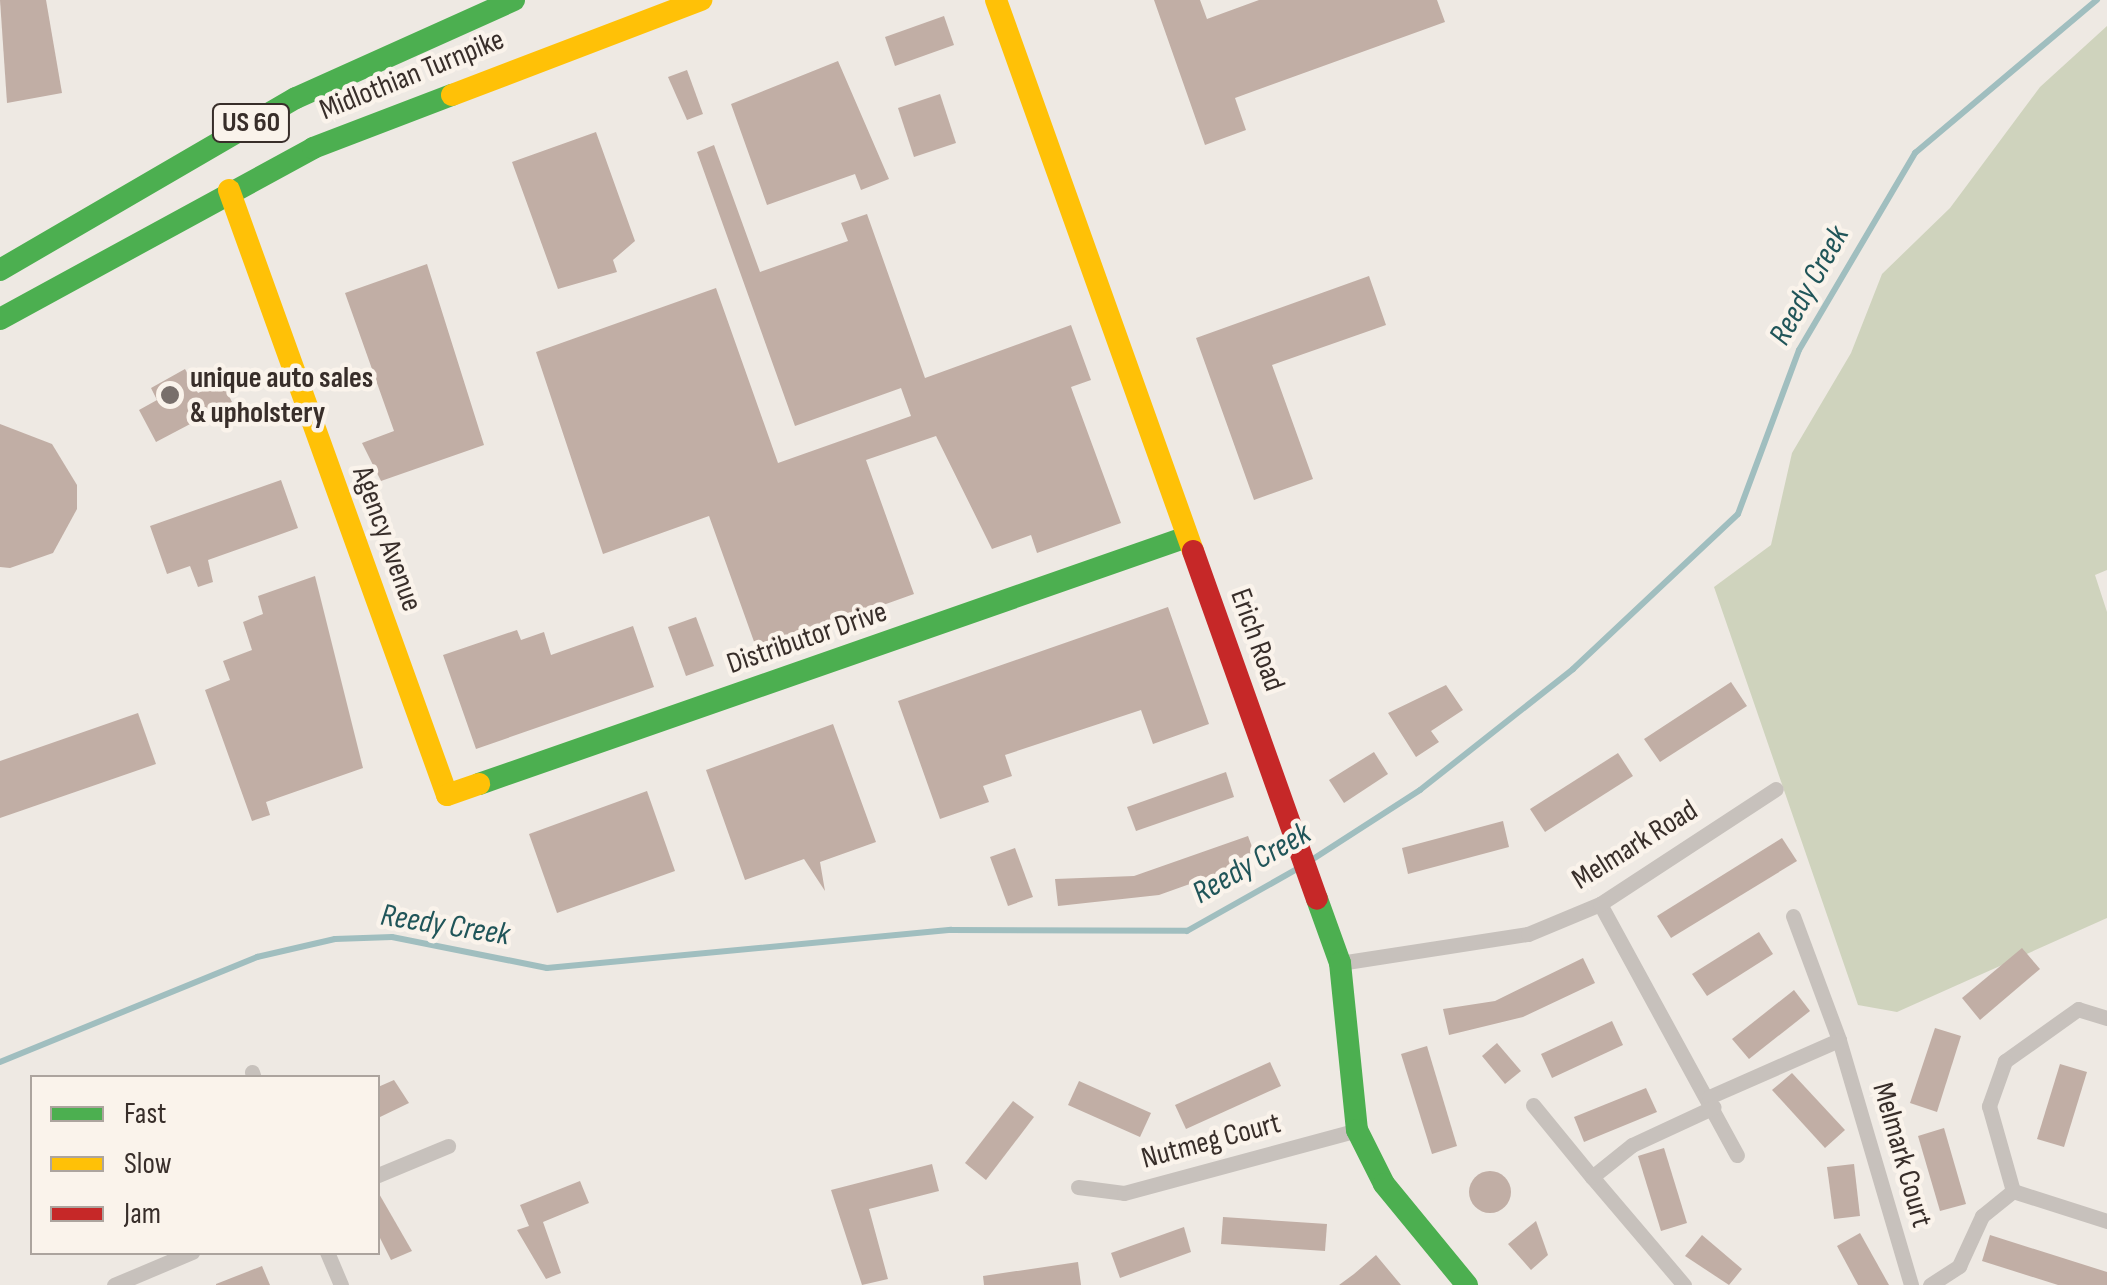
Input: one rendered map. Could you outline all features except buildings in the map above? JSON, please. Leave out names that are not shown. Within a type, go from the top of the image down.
[{"type":"street","name":"Midlothian Turnpike","points":[[0,270],[296,98],[514,0]]},
{"type":"street","name":"Midlothian Turnpike","points":[[0,318],[229,190],[412,106],[700,0]]},
{"type":"street","name":"Erich Road","points":[[996,0],[1340,963],[1357,1130],[1384,1184],[1467,1285]]},
{"type":"street","name":"Agency Avenue","points":[[229,190],[447,796]]},
{"type":"street","name":"Distributor Drive","points":[[447,796],[1188,537]]},
{"type":"street","name":"Melmark Road","points":[[1340,963],[1528,934],[1600,904],[1776,789]]},
{"type":"street","points":[[1600,904],[1712,1102],[1737,1155]]},
{"type":"street","name":"Melmark Court","points":[[1793,916],[1838,1040],[1911,1285]]},
{"type":"street","points":[[2013,1191],[1989,1106],[2006,1061],[2078,1009],[2107,1018]]},
{"type":"street","points":[[1592,1177],[1632,1145],[1838,1040]]},
{"type":"street","points":[[1533,1105],[1684,1285]]},
{"type":"street","name":"Nutmeg Court","points":[[1078,1187],[1124,1193],[1357,1130]]},
{"type":"street","points":[[380,1175],[448,1146]]},
{"type":"street","points":[[2013,1191],[2107,1221]]},
{"type":"street","points":[[1930,1285],[1959,1266],[1982,1216],[2013,1191]]},
{"type":"street","points":[[114,1285],[185,1255]]},
{"type":"street","points":[[328,1255],[341,1285]]},
{"type":"green space","points":[[2107,26],[2107,570],[2095,575],[2107,612],[2107,918],[1897,1012],[1858,1005],[1714,587],[1771,545],[1792,453],[1851,353],[1882,274],[1950,208],[2040,87]]},
{"type":"waterway","name":"Reedy Creek","points":[[1310,861],[1420,790],[1573,669],[1738,514],[1799,350],[1915,153],[2097,0]]},
{"type":"waterway","name":"Reedy Creek","points":[[0,1062],[257,957],[335,939],[392,937],[547,968],[951,930],[1187,931],[1299,868]]},
{"type":"traffic: fast","points":[[0,270],[296,98],[514,0]]},
{"type":"traffic: fast","points":[[0,319],[313,148],[452,95]]},
{"type":"traffic: fast","points":[[479,784],[1187,537]]},
{"type":"traffic: fast","points":[[1317,899],[1340,963],[1357,1130],[1384,1184],[1467,1285]]},
{"type":"traffic: slow","points":[[452,95],[701,0]]},
{"type":"traffic: slow","points":[[996,0],[1193,551]]},
{"type":"traffic: slow","points":[[229,190],[447,795],[479,784]]},
{"type":"traffic: jam","points":[[1193,551],[1317,899]]},
{"type":"place","name":"unique auto sales & upholstery","points":[[170,395]]}]
